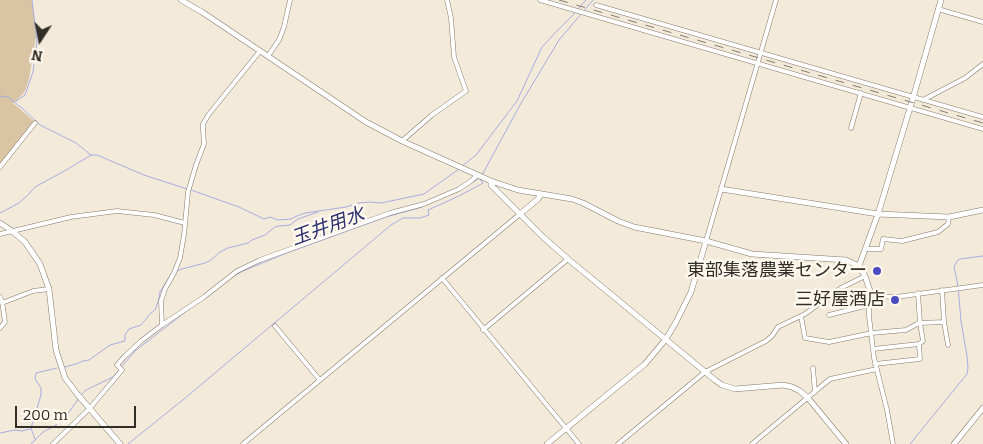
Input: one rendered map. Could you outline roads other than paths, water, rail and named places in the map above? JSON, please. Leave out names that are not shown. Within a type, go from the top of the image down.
[{"type":"street","points":[[181,0],[202,12],[366,122],[402,141],[491,181],[518,190],[572,199],[634,227],[752,254],[846,260],[859,266],[865,276],[871,294],[869,306],[873,349],[893,444]]},
{"type":"street","points":[[268,56],[279,40],[290,0]]},
{"type":"street","points":[[402,141],[432,115],[466,91],[454,57],[452,25],[447,0]]},
{"type":"street","points":[[540,0],[983,129]]},
{"type":"street","points":[[547,444],[645,364],[666,339],[676,322],[691,292],[776,0]]},
{"type":"street","points":[[859,266],[878,214],[941,0]]},
{"type":"street","points":[[596,5],[983,117]]},
{"type":"street","points":[[938,9],[983,22]]},
{"type":"street","points":[[162,326],[161,301],[164,290],[180,258],[189,187],[204,144],[203,124],[260,51]]},
{"type":"street","points":[[922,100],[965,78],[983,64]]},
{"type":"street","points":[[851,128],[861,93]]},
{"type":"street","points":[[0,167],[35,123]]},
{"type":"street","points":[[53,444],[90,408],[122,370],[118,366],[124,357],[141,341],[204,297],[236,271],[260,260],[390,213],[424,204],[458,189],[477,175]]},
{"type":"street","points":[[491,181],[491,185],[543,237],[715,380],[728,388],[740,389],[783,385],[792,387],[808,398],[846,444]]},
{"type":"street","points":[[721,189],[878,214],[949,217],[983,210]]},
{"type":"street","points":[[243,444],[520,214],[541,194]]},
{"type":"street","points":[[0,234],[71,217],[117,211],[154,215],[185,223]]},
{"type":"street","points":[[866,249],[881,249],[883,239],[902,241],[938,232],[948,224],[949,217]]},
{"type":"street","points":[[0,223],[25,242],[40,264],[49,289],[56,350],[66,378],[120,444]]},
{"type":"street","points":[[483,330],[568,259]]},
{"type":"street","points":[[618,444],[705,372],[770,339],[778,327],[801,316],[841,288],[865,276]]},
{"type":"street","points":[[442,278],[579,444]]},
{"type":"street","points":[[871,294],[875,296],[896,297],[983,285]]},
{"type":"street","points":[[2,303],[33,291],[49,289]]},
{"type":"street","points":[[942,290],[948,345]]},
{"type":"street","points":[[873,349],[919,344],[923,341],[918,293]]},
{"type":"street","points":[[0,298],[4,322],[0,328]]},
{"type":"street","points":[[829,315],[869,306]]},
{"type":"street","points":[[801,316],[805,338],[829,342],[872,333],[906,330],[920,323],[944,322]]},
{"type":"street","points":[[275,326],[319,379]]},
{"type":"street","points":[[876,364],[920,359],[919,344]]},
{"type":"street","points":[[813,368],[815,392]]},
{"type":"street","points":[[752,444],[830,379],[877,369]]},
{"type":"street","points":[[954,444],[983,408]]},
{"type":"waterway","points":[[15,102],[25,95],[33,72],[37,41],[32,0]]},
{"type":"waterway","points":[[578,9],[586,0]]},
{"type":"waterway","name":"玉井用水","points":[[482,175],[520,105],[559,40],[593,0]]},
{"type":"waterway","points":[[462,166],[476,155],[517,101],[542,47],[576,12]]},
{"type":"waterway","points":[[0,96],[8,97],[40,125],[76,143],[91,155],[97,155],[144,175],[187,189]]},
{"type":"waterway","points":[[0,213],[19,203],[35,187],[91,155]]},
{"type":"waterway","points":[[191,190],[239,207],[264,219],[270,217],[278,220],[291,219],[305,213],[346,207],[358,203],[381,203],[424,194],[459,169]]},
{"type":"waterway","name":"玉井用水","points":[[468,185],[480,178]]},
{"type":"waterway","points":[[128,444],[391,225],[403,218],[420,218],[429,215],[428,210],[483,183],[480,179]]},
{"type":"waterway","name":"玉井用水","points":[[229,279],[284,254],[386,217],[422,207]]},
{"type":"waterway","points":[[177,271],[205,263],[228,248],[248,243],[265,235],[275,227],[290,225],[298,219],[318,212]]},
{"type":"waterway","points":[[910,444],[967,374],[967,356],[954,267],[960,259],[983,256]]},
{"type":"waterway","points":[[65,367],[89,360],[110,345],[125,341],[125,335],[129,329],[141,325],[155,310],[160,292],[171,274]]},
{"type":"waterway","name":"玉井用水","points":[[81,395],[86,390],[113,377],[135,351],[192,307]]},
{"type":"waterway","points":[[35,439],[31,428],[41,395],[41,388],[35,379],[36,373],[57,368]]},
{"type":"waterway","name":"玉井用水","points":[[31,444],[43,432],[64,419],[79,398]]},
{"type":"waterway","points":[[0,433],[30,429]]},
{"type":"railway","points":[[559,0],[983,123]]},
{"type":"place","name":"東部集落農業センター","points":[[877,271]]},
{"type":"place","name":"三好屋酒店","points":[[895,300]]}]
